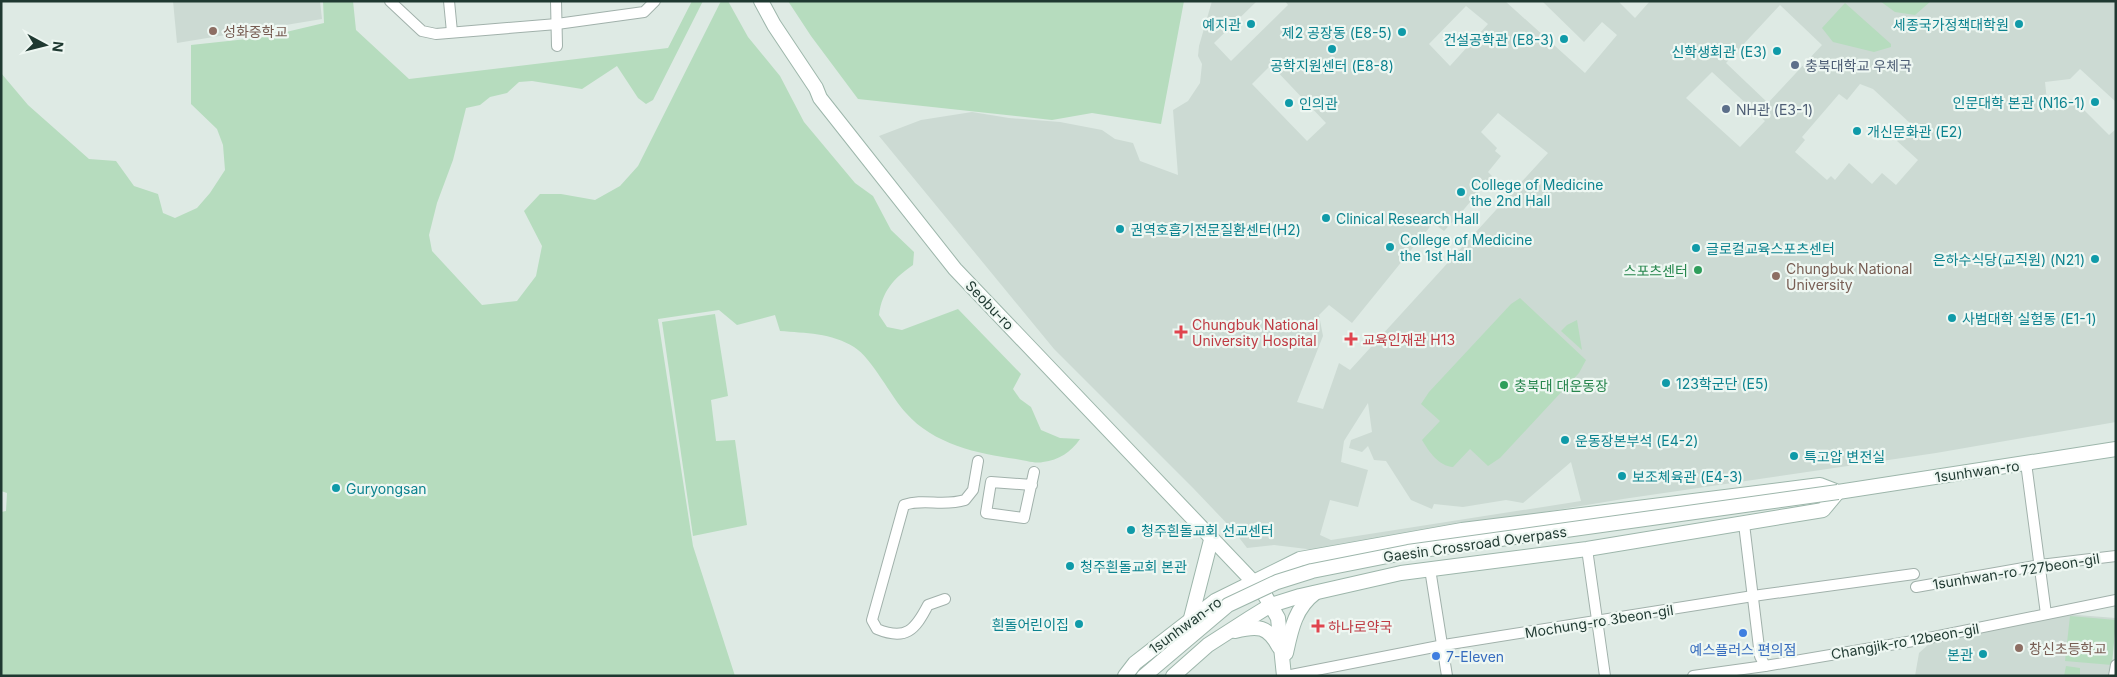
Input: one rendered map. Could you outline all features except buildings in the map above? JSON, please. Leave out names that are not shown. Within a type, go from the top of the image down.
[{"type":"main road","name":"Seobu-ro","points":[[761,1],[774,25],[816,88],[820,98],[955,269],[1109,428],[1211,540],[1263,592],[1278,618],[1284,676]]},
{"type":"main road","name":"1sunhwan-ro","points":[[1124,676],[1134,663],[1215,601],[1300,559],[1462,530],[1820,485],[1838,492],[2116,449]]},
{"type":"main road","points":[[1173,676],[1227,632],[1271,605],[1317,591],[1401,573],[1586,549],[1823,510],[1838,492]]},
{"type":"main road","name":"Gaesin Crossroad Overpass","points":[[1144,676],[1228,605],[1277,582],[1312,571],[1408,552],[1838,492]]},
{"type":"main road","points":[[1191,618],[1211,540]]},
{"type":"main road","points":[[1284,676],[1290,632],[1295,617],[1301,606],[1317,591]]},
{"type":"main road","points":[[1227,632],[1246,628],[1266,630],[1273,636],[1281,651]]},
{"type":"street","points":[[390,1],[422,31],[428,34],[557,24],[644,12],[655,1]]},
{"type":"street","points":[[449,1],[452,32]]},
{"type":"street","points":[[556,1],[558,46]]},
{"type":"street","points":[[945,599],[928,605],[918,624],[908,632],[897,635],[877,629],[872,620],[904,505],[913,502],[942,505],[965,500],[973,490],[978,461]]},
{"type":"street","points":[[2026,463],[2046,614]]},
{"type":"street","points":[[1032,485],[991,482],[986,514],[1024,518],[1032,485],[1034,472]]},
{"type":"street","points":[[1744,524],[1760,656],[1765,666]]},
{"type":"street","points":[[1586,549],[1605,676]]},
{"type":"street","name":"1sunhwan-ro 727beon-gil","points":[[1916,587],[2040,565],[2116,556]]},
{"type":"street","points":[[1430,569],[1444,645],[1447,676]]},
{"type":"street","name":"Mochung-ro 3beon-gil","points":[[1284,676],[1444,645],[1753,596],[1914,574]]},
{"type":"street","name":"Changjik-ro 12beon-gil","points":[[1693,676],[1919,640],[2116,600]]},
{"type":"street","points":[[2114,676],[2116,665]]},
{"type":"shaded area","name":"성화중학교","points":[[173,1],[320,1],[322,19],[177,43]]},
{"type":"shaded area","name":"Chungbuk National University","points":[[1212,1],[1257,1],[1214,43],[1231,61],[1288,5],[1285,1],[1505,1],[1585,73],[1617,35],[1602,22],[1584,42],[1542,1],[1618,1],[1635,18],[1650,1],[2116,1],[2116,102],[2080,69],[2070,79],[2045,82],[2047,101],[2073,99],[2109,135],[2116,129],[2116,422],[1936,453],[1623,499],[1315,550],[1274,545],[1247,548],[1234,531],[1194,489],[1054,349],[879,136],[921,120],[972,112],[1009,118],[1060,122],[1102,130],[1115,139],[1133,143],[1140,161],[1178,175],[1173,110],[1188,101],[1200,83],[1202,64],[1198,56]],"holes":[[[1780,5],[1822,45],[1768,103],[1726,63]],[[1466,6],[1488,24],[1450,66],[1429,44]],[[1271,65],[1326,123],[1307,141],[1252,84]],[[1712,72],[1765,121],[1740,147],[1686,98]],[[1860,84],[1873,89],[1911,124],[1897,141],[1918,160],[1896,185],[1882,173],[1872,184],[1849,163],[1835,180],[1831,176],[1827,180],[1795,152],[1805,140],[1802,137],[1839,94],[1847,100]],[[1498,113],[1548,153],[1350,370],[1339,363],[1323,409],[1297,402],[1323,336],[1319,315],[1329,305],[1352,323],[1433,223],[1444,231],[1492,176],[1488,172],[1501,156],[1495,151],[1497,148],[1481,132]],[[1368,403],[1372,432],[1351,440],[1349,448],[1362,452],[1368,446],[1374,460],[1386,461],[1411,500],[1432,509],[1434,504],[1463,507],[1506,500],[1523,503],[1571,462],[1581,501],[1331,540],[1320,535],[1330,500],[1358,507],[1368,470],[1341,462],[1344,441]]]},
{"type":"shaded area","name":"창신초등학교","points":[[2064,614],[2116,618],[2110,676],[1915,676],[1919,653],[1930,643]]},
{"type":"green space","points":[[323,1],[353,1],[356,30],[409,79],[668,48],[692,1],[703,1],[653,100],[646,104],[638,98],[617,66],[582,89],[532,81],[519,82],[507,93],[490,97],[480,105],[466,108],[453,160],[437,203],[429,235],[432,251],[482,305],[517,301],[536,276],[542,246],[524,211],[540,194],[561,194],[595,200],[620,186],[638,166],[721,1],[728,1],[748,37],[780,76],[804,122],[855,183],[873,196],[891,230],[914,252],[913,265],[895,280],[883,299],[879,315],[887,327],[902,330],[958,309],[1021,374],[1013,389],[1020,399],[1031,407],[1041,430],[1060,438],[1080,439],[1064,455],[1049,461],[1040,462],[1001,457],[957,446],[929,433],[917,424],[900,406],[868,360],[861,352],[846,342],[818,334],[780,331],[775,315],[737,325],[719,310],[658,319],[693,546],[735,676],[1,676],[1,512],[6,511],[7,493],[1,491],[1,73],[28,105],[89,159],[116,161],[134,186],[158,194],[163,213],[175,218],[197,208],[210,193],[225,170],[223,145],[217,129],[191,104],[191,45],[265,37],[324,23]]},
{"type":"green space","points":[[788,1],[1184,1],[1161,124],[1092,113],[1052,120],[858,99],[811,36]]},
{"type":"green space","points":[[1880,1],[1931,1],[1915,15],[1895,12]]},
{"type":"green space","points":[[1845,3],[1891,44],[1891,47],[1874,52],[1833,42],[1822,28]]},
{"type":"green space","points":[[1520,298],[1586,360],[1579,373],[1500,458],[1488,466],[1470,449],[1453,467],[1443,464],[1431,454],[1422,440],[1440,421],[1421,404],[1429,392],[1511,304]]},
{"type":"green space","points":[[715,314],[728,396],[711,400],[716,441],[735,440],[747,525],[693,536],[662,322]]},
{"type":"green space","points":[[1577,320],[1582,350],[1561,331],[1567,325]]},
{"type":"green space","points":[[2070,616],[2116,620],[2112,665],[2065,661]]},
{"type":"green space","points":[[2066,666],[2080,668],[2080,676],[2064,676]]},
{"type":"place","name":"예지관","points":[[1251,24]]},
{"type":"place","name":"세종국가정책대학원","points":[[2019,24]]},
{"type":"place","name":"성화중학교","points":[[213,31]]},
{"type":"place","name":"제2 공장동 (E8-5)","points":[[1402,32]]},
{"type":"place","name":"건설공학관 (E8-3)","points":[[1564,39]]},
{"type":"place","name":"공학지원센터 (E8-8)","points":[[1332,49]]},
{"type":"place","name":"신학생회관 (E3)","points":[[1777,51]]},
{"type":"place","name":"충북대학교 우체국","points":[[1795,65]]},
{"type":"place","name":"인문대학 본관 (N16-1)","points":[[2095,102]]},
{"type":"place","name":"인의관","points":[[1289,103]]},
{"type":"place","name":"NH관 (E3-1)","points":[[1726,109]]},
{"type":"place","name":"개신문화관 (E2)","points":[[1857,131]]},
{"type":"place","name":"College of Medicine the 2nd Hall","points":[[1461,192]]},
{"type":"place","name":"Clinical Research Hall","points":[[1326,218]]},
{"type":"place","name":"권역호흡기전문질환센터(H2)","points":[[1120,229]]},
{"type":"place","name":"College of Medicine the 1st Hall","points":[[1390,247]]},
{"type":"place","name":"글로컬교육스포츠센터","points":[[1696,248]]},
{"type":"place","name":"은하수식당(교직원) (N21)","points":[[2095,259]]},
{"type":"place","name":"스포츠센터","points":[[1698,270]]},
{"type":"place","name":"Chungbuk National University","points":[[1776,276]]},
{"type":"place","name":"사범대학 실험동 (E1-1)","points":[[1952,318]]},
{"type":"place","name":"Chungbuk National University Hospital","points":[[1181,332]]},
{"type":"place","name":"교육인재관 H13","points":[[1351,339]]},
{"type":"place","name":"123학군단 (E5)","points":[[1666,383]]},
{"type":"place","name":"충북대 대운동장","points":[[1504,385]]},
{"type":"place","name":"운동장본부석 (E4-2)","points":[[1565,440]]},
{"type":"place","name":"특고압 변전실","points":[[1794,456]]},
{"type":"place","name":"보조체육관 (E4-3)","points":[[1622,476]]},
{"type":"place","name":"Guryongsan","points":[[336,488]]},
{"type":"place","name":"청주흰돌교회 선교센터","points":[[1131,530]]},
{"type":"place","name":"청주흰돌교회 본관","points":[[1070,566]]},
{"type":"place","name":"흰돌어린이집","points":[[1079,624]]},
{"type":"place","name":"하나로약국","points":[[1318,626]]},
{"type":"place","name":"예스플러스 편의점","points":[[1743,633]]},
{"type":"place","name":"창신초등학교","points":[[2019,648]]},
{"type":"place","name":"본관","points":[[1983,654]]},
{"type":"place","name":"7-Eleven","points":[[1436,656]]}]
